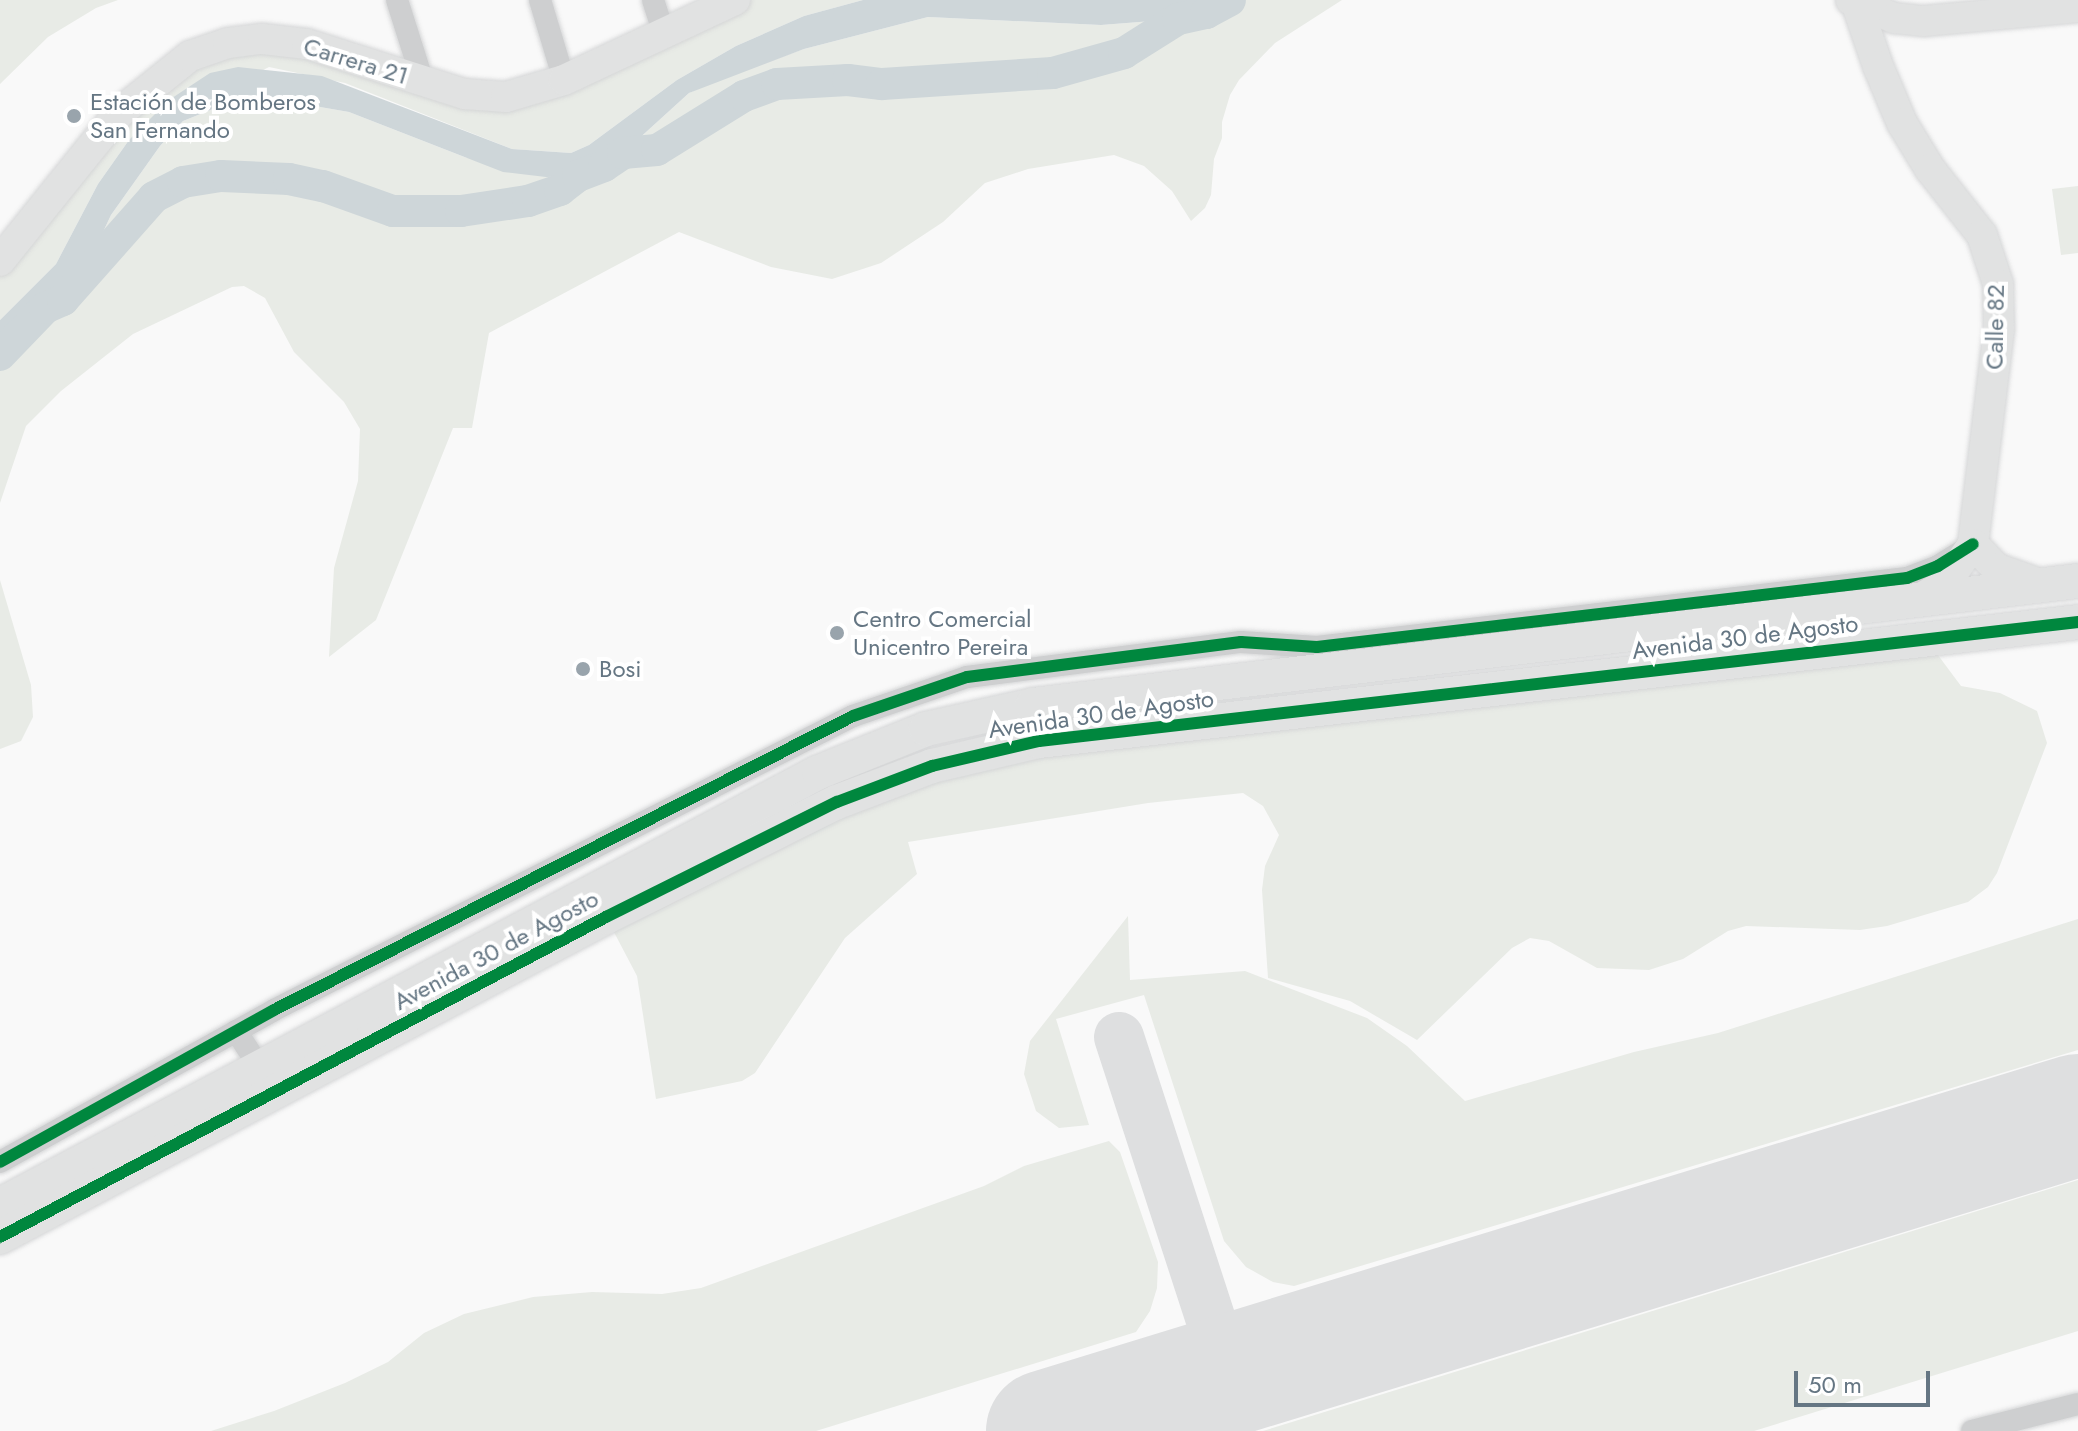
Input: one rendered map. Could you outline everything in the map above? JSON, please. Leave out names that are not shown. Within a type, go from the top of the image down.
[{"type":"main road","name":"Avenida 30 de Agosto","points":[[0,1205],[819,772],[926,729],[1033,705],[1320,659],[1918,600],[2078,581]]},
{"type":"main road","name":"Avenida 30 de Agosto","points":[[0,1237],[619,911],[837,802],[932,766],[1039,741],[2078,622]]},
{"type":"street","points":[[397,0],[423,82]]},
{"type":"street","points":[[540,0],[564,80]]},
{"type":"street","points":[[653,0],[665,36]]},
{"type":"street","name":"Carrera 21","points":[[0,261],[119,113],[190,56],[228,43],[263,39],[307,44],[465,94],[506,97],[564,80],[665,36],[735,0]]},
{"type":"street","points":[[1854,1],[1894,18],[1939,10],[2078,7]]},
{"type":"street","name":"Calle 82","points":[[1854,1],[1902,123],[1930,169],[1973,220],[1995,267],[1999,329],[1973,544],[1946,583],[1918,600]]},
{"type":"street","points":[[0,1162],[236,1031],[853,716],[987,674],[1241,642],[1320,659],[1907,578],[1938,566],[1973,544],[1996,568],[2045,586]]},
{"type":"street","points":[[977,717],[987,674]]},
{"type":"street","points":[[236,1031],[261,1069]]},
{"type":"street","points":[[1972,1431],[2078,1404]]},
{"type":"shaded area","points":[[0,0],[118,0],[96,8],[48,37],[0,84]]},
{"type":"shaded area","points":[[735,0],[863,0],[804,16],[736,46],[677,80],[589,145],[571,153],[512,149],[345,83],[269,67],[129,140],[98,184],[56,264],[0,320],[0,261],[119,113],[228,43],[506,97]]},
{"type":"shaded area","points":[[863,0],[1230,0],[1206,13],[1178,19],[1101,25],[928,17],[804,49],[689,93],[623,153],[604,166],[578,176],[546,177],[503,172],[349,112],[268,98],[223,105],[183,121],[160,146],[111,215],[87,266],[63,300],[0,355],[0,320],[56,264],[98,184],[129,140],[169,100],[210,73],[238,67],[322,76],[512,149],[571,153],[589,145],[677,80],[736,46],[804,16]]},
{"type":"shaded area","points":[[1230,0],[1342,0],[1275,43],[1239,80],[1230,95],[1222,122],[1211,195],[1205,208],[1191,221],[1172,191],[1144,166],[1114,155],[1028,169],[985,183],[943,222],[881,263],[832,279],[771,267],[679,232],[489,333],[472,428],[453,428],[376,620],[329,657],[334,568],[358,481],[360,429],[344,402],[294,352],[265,298],[244,286],[232,287],[133,334],[61,391],[26,426],[0,503],[0,355],[87,266],[111,215],[160,146],[183,121],[223,105],[268,98],[349,112],[467,158],[623,153],[689,93],[717,80],[804,49],[928,17],[1101,25],[1178,19],[1205,13]]},
{"type":"shaded area","points":[[2078,186],[2078,253],[2061,255],[2052,189]]},
{"type":"shaded area","points":[[0,580],[31,685],[33,717],[21,741],[0,749]]},
{"type":"shaded area","points":[[1926,639],[1961,686],[2000,693],[2037,711],[2047,743],[1997,873],[1988,887],[1968,902],[1887,926],[1860,930],[1746,926],[1728,931],[1683,959],[1649,970],[1597,968],[1549,941],[1530,938],[1512,948],[1417,1040],[1350,1001],[1268,978],[1262,890],[1265,866],[1279,835],[1263,806],[1243,793],[1148,803],[908,842],[917,874],[845,938],[755,1073],[742,1081],[656,1099],[637,976],[606,917],[932,766]]},
{"type":"shaded area","points":[[1128,916],[1130,980],[1245,971],[1367,1018],[1407,1046],[1465,1101],[1634,1052],[1718,1033],[2078,919],[2078,1050],[1294,1286],[1273,1282],[1246,1267],[1224,1241],[1144,995],[1056,1019],[1089,1125],[1059,1128],[1036,1111],[1024,1074],[1030,1041]]},
{"type":"shaded area","points":[[1109,1141],[1120,1152],[1158,1262],[1157,1288],[1150,1311],[1136,1332],[816,1431],[211,1431],[274,1411],[345,1383],[388,1362],[424,1333],[464,1314],[533,1297],[592,1292],[662,1294],[701,1288],[984,1186],[1024,1166]]},
{"type":"shaded area","points":[[2078,1180],[2078,1331],[1754,1431],[1263,1431]]},
{"type":"waterway","points":[[0,355],[45,308],[63,300],[154,197],[183,182],[221,176],[289,179],[323,186],[393,211],[461,211],[528,201],[560,190],[578,176],[604,166],[623,153],[657,150],[744,96],[777,84],[848,80],[882,84],[1053,73],[1124,53],[1178,19],[1206,13],[1230,0]]},
{"type":"taxiway","points":[[1119,1037],[1229,1376]]},
{"type":"runway","points":[[1047,1431],[2078,1115]]},
{"type":"cycle path","points":[[0,1162],[274,1010],[853,716],[967,677],[1241,642],[1317,647],[1907,578],[1938,566],[1973,544]]},
{"type":"cycle path","points":[[0,1237],[606,917],[837,802],[932,766],[1039,741],[2078,622]]},
{"type":"place","name":"Estación de Bomberos San Fernando","points":[[74,116]]},
{"type":"place","name":"Centro Comercial Unicentro Pereira","points":[[837,633]]},
{"type":"place","name":"Bosi","points":[[583,669]]}]
